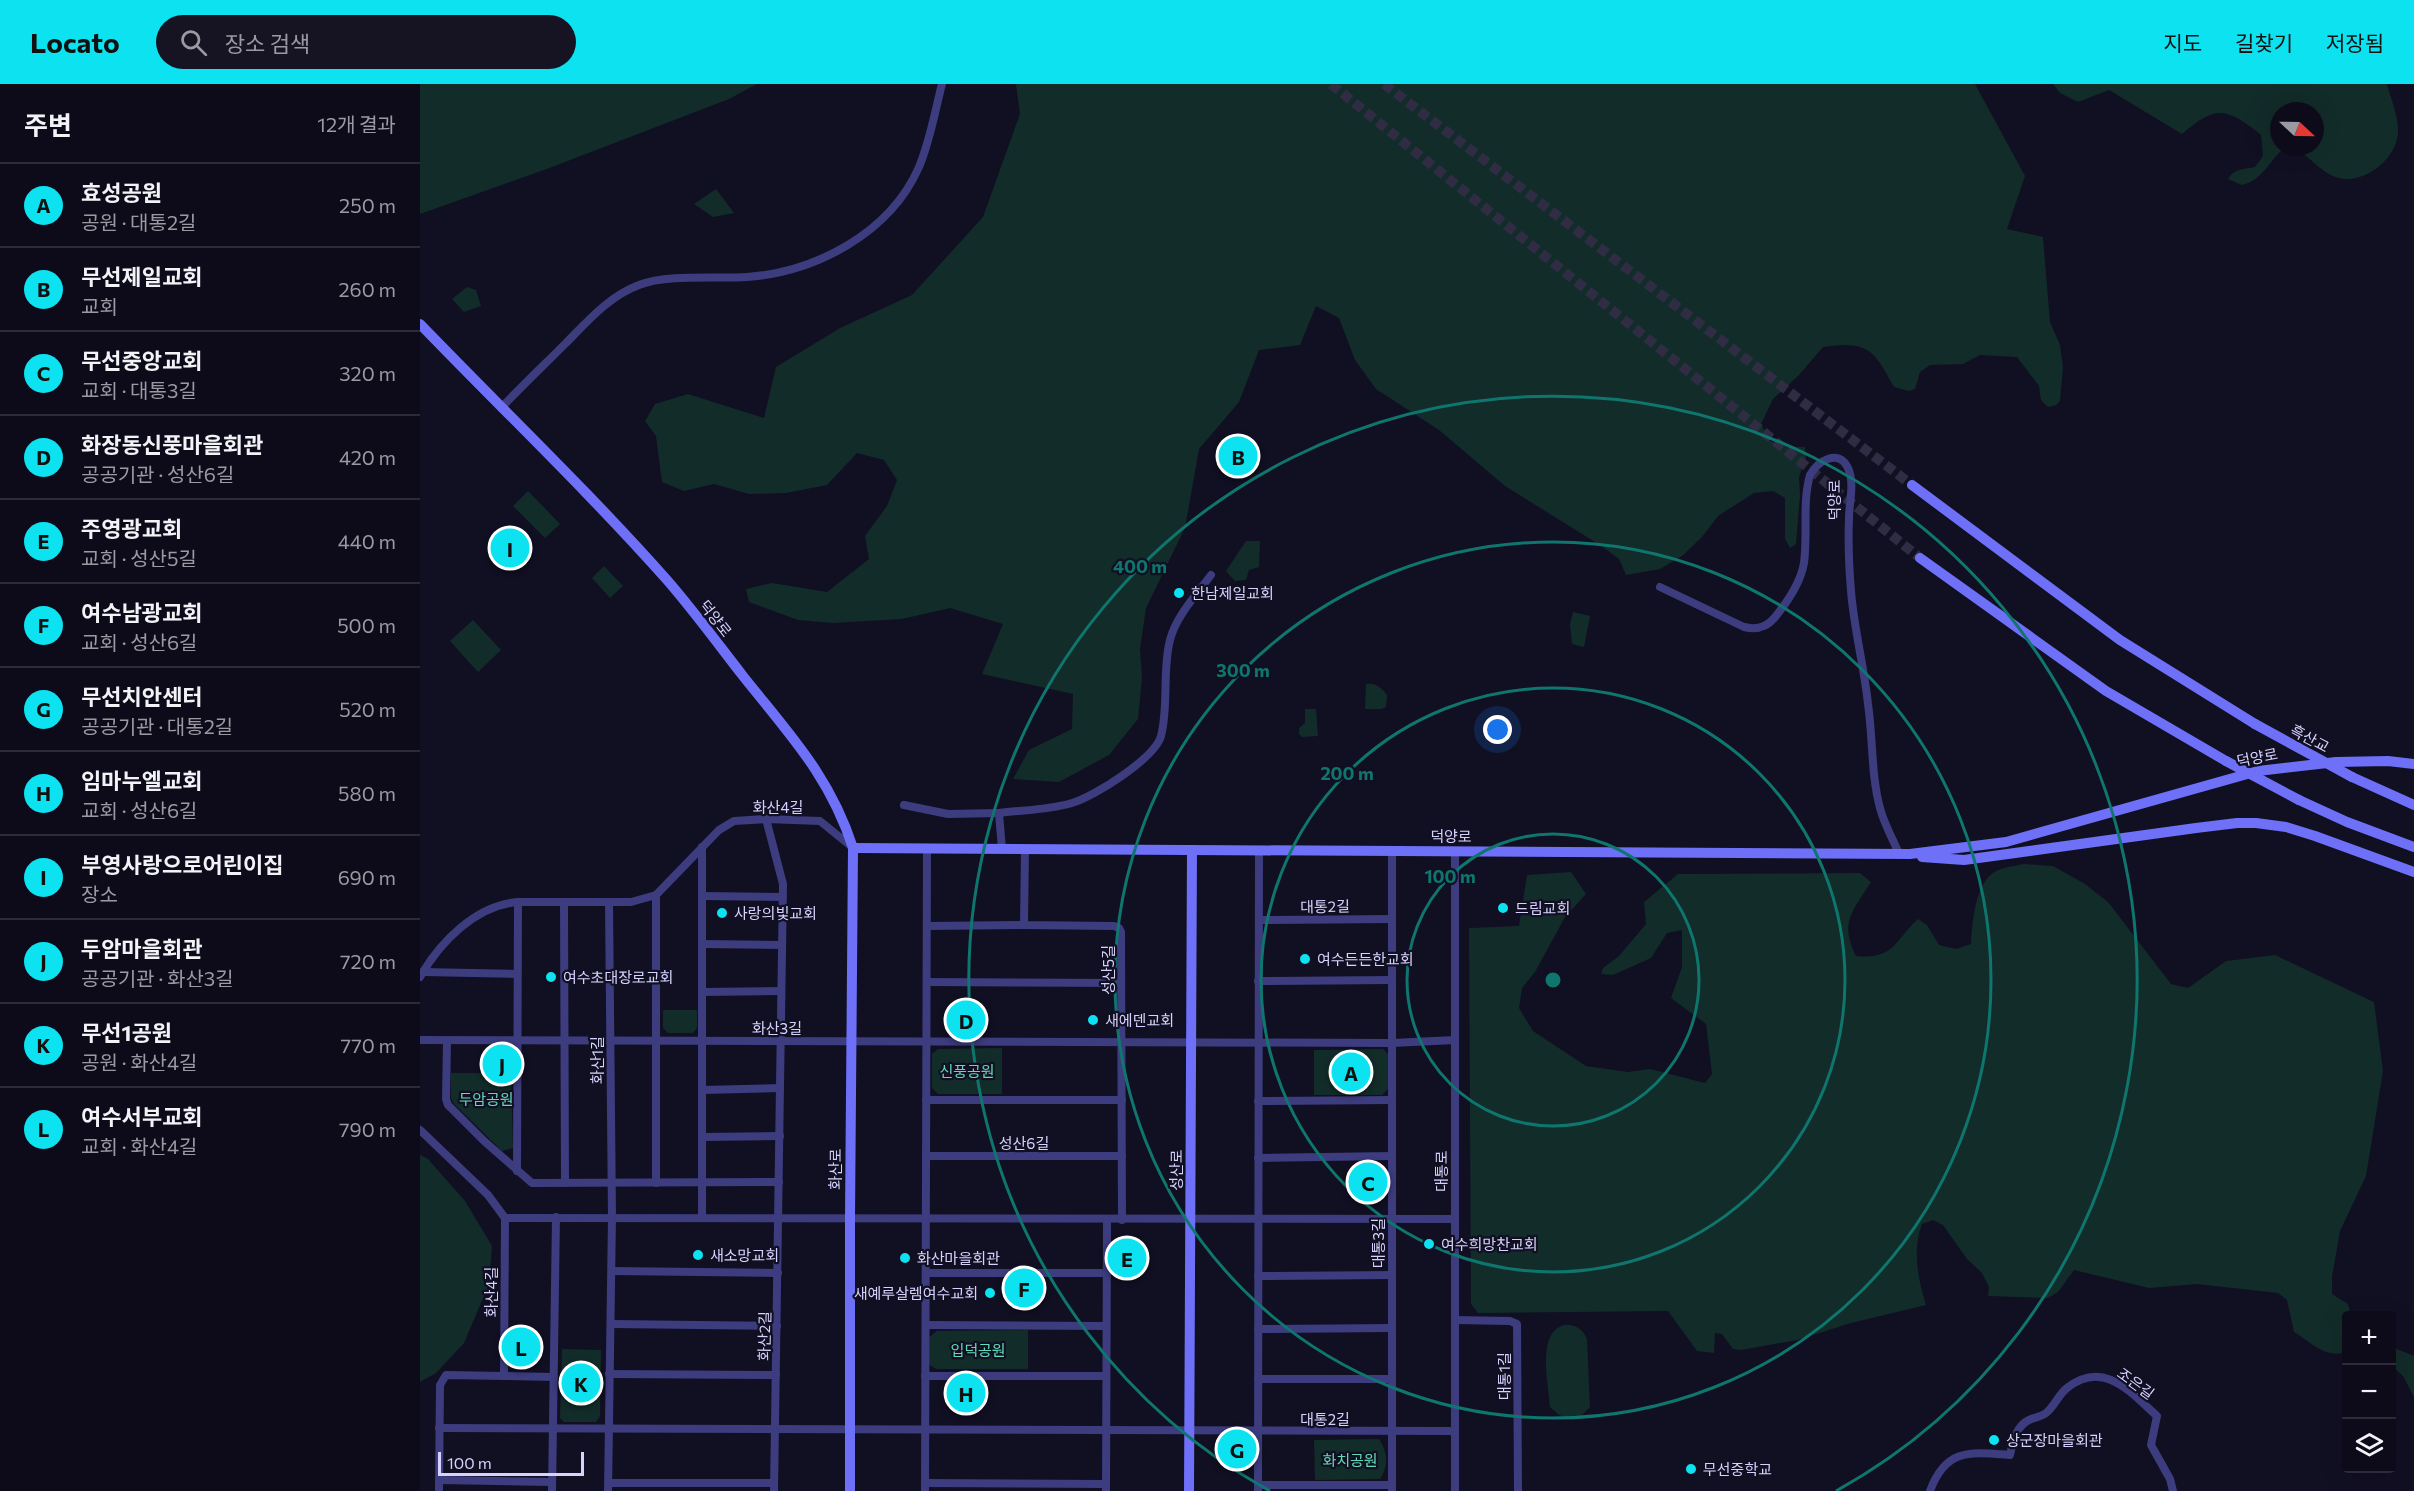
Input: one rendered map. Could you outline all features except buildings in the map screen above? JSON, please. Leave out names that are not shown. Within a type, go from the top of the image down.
[{"type":"street","points":[[501,408],[597,313],[626,291],[640,284],[662,280],[746,277],[786,272],[822,260],[853,241],[883,216],[913,178],[924,152],[942,84]]},
{"type":"street","name":"덕양로","points":[[420,324],[668,581],[810,758],[838,808],[853,848],[1905,854],[2006,842],[2258,771],[2336,762],[2388,761],[2414,764]]},
{"type":"street","name":"덕양로","points":[[1660,587],[1744,627],[1752,629],[1767,626],[1789,598],[1802,572],[1810,475],[1814,467],[1827,458],[1836,458],[1844,462],[1851,481],[1848,520],[1851,592],[1869,705],[1876,790],[1884,819],[1905,854]]},
{"type":"street","name":"흑산교","points":[[1912,485],[2120,640],[2255,724],[2352,777],[2414,806]]},
{"type":"street","name":"덕양로","points":[[1920,558],[2106,691],[2226,761],[2299,800],[2347,822],[2414,846]]},
{"type":"street","points":[[904,805],[948,814],[999,813],[1070,804],[1082,800],[1126,773],[1151,752],[1161,738],[1169,641],[1176,624],[1211,574]]},
{"type":"street","points":[[999,813],[1002,849]]},
{"type":"street","name":"화산4길","points":[[656,896],[719,830],[734,821],[766,819],[820,821],[853,848]]},
{"type":"street","name":"화산2길","points":[[766,819],[781,873],[782,897],[774,1487]]},
{"type":"street","points":[[1905,854],[1936,859],[1964,860],[2227,824],[2256,823],[2286,827],[2414,872]]},
{"type":"street","points":[[702,847],[702,1217]]},
{"type":"street","name":"화산로","points":[[850,1491],[849,1217],[853,848]]},
{"type":"street","points":[[927,848],[925,1487],[1106,1488],[1107,1220]]},
{"type":"street","points":[[927,926],[1023,925],[1025,849]]},
{"type":"street","name":"성산로","points":[[1189,1491],[1192,850]]},
{"type":"street","points":[[1259,850],[1258,1488],[1392,1488]]},
{"type":"street","name":"대통3길","points":[[1392,851],[1392,1488]]},
{"type":"street","name":"대통로","points":[[1455,851],[1455,1491]]},
{"type":"street","points":[[421,974],[434,953],[461,927],[489,908],[518,902],[631,902],[656,896],[656,1183]]},
{"type":"street","points":[[702,896],[782,897]]},
{"type":"street","points":[[517,1171],[518,902]]},
{"type":"street","name":"화산1길","points":[[609,902],[612,1271],[608,1487],[774,1487]]},
{"type":"street","points":[[564,903],[565,1183]]},
{"type":"street","name":"대통2길","points":[[1259,920],[1392,919]]},
{"type":"street","name":"성산5길","points":[[1023,925],[1119,928],[1121,932],[1122,1220]]},
{"type":"street","points":[[702,944],[782,945]]},
{"type":"street","points":[[421,974],[518,974]]},
{"type":"street","points":[[1258,981],[1392,980]]},
{"type":"street","points":[[927,982],[1121,983]]},
{"type":"street","points":[[702,992],[781,991]]},
{"type":"street","name":"화산3길","points":[[420,1040],[927,1041]]},
{"type":"street","points":[[927,1041],[1392,1043],[1455,1040]]},
{"type":"street","points":[[447,1041],[446,1099],[448,1105],[532,1183],[779,1182]]},
{"type":"street","points":[[702,1090],[780,1088]]},
{"type":"street","points":[[926,1100],[1122,1100]]},
{"type":"street","points":[[1258,1101],[1392,1100]]},
{"type":"street","points":[[420,1130],[488,1195],[505,1218],[1455,1219]]},
{"type":"street","points":[[702,1137],[780,1136]]},
{"type":"street","name":"성산6길","points":[[926,1156],[1122,1156]]},
{"type":"street","points":[[1258,1158],[1392,1156]]},
{"type":"street","points":[[554,1377],[447,1376],[440,1385],[439,1485],[552,1487],[554,1377],[556,1217]]},
{"type":"street","name":"화산4길","points":[[504,1376],[505,1218]]},
{"type":"street","points":[[612,1271],[778,1273]]},
{"type":"street","points":[[926,1273],[1107,1273]]},
{"type":"street","points":[[1258,1276],[1392,1275]]},
{"type":"street","name":"대통1길","points":[[1455,1320],[1510,1321],[1517,1324],[1518,1491]]},
{"type":"street","points":[[610,1324],[777,1326]]},
{"type":"street","points":[[926,1324],[1106,1326]]},
{"type":"street","points":[[1258,1329],[1392,1328]]},
{"type":"street","points":[[609,1374],[776,1375]]},
{"type":"street","points":[[926,1376],[1106,1376]]},
{"type":"street","name":"조은길","points":[[1930,1491],[1942,1468],[1958,1456],[1977,1453],[2010,1455],[2017,1433],[2026,1421],[2046,1413],[2067,1388],[2084,1378],[2095,1376],[2118,1383],[2157,1416],[2151,1445],[2170,1479],[2173,1491]]},
{"type":"street","points":[[1258,1379],[1392,1379]]},
{"type":"street","points":[[439,1428],[1106,1431]]},
{"type":"street","name":"대통2길","points":[[1106,1431],[1454,1431]]},
{"type":"green space","points":[[420,84],[757,84],[729,99],[552,167],[420,214]]},
{"type":"green space","points":[[1016,84],[1975,84],[2025,176],[2007,229],[2043,237],[2050,322],[2060,345],[2063,367],[2060,401],[2048,407],[2041,400],[2039,386],[2017,357],[1980,355],[1963,364],[1930,365],[1920,372],[1915,389],[1909,391],[1894,387],[1881,364],[1868,350],[1850,345],[1823,347],[1799,375],[1773,399],[1761,424],[1770,441],[1790,447],[1805,447],[1806,457],[1799,477],[1800,495],[1796,544],[1790,548],[1785,539],[1785,498],[1773,491],[1754,493],[1718,516],[1702,537],[1682,556],[1660,569],[1626,575],[1619,559],[1603,547],[1505,486],[1439,430],[1376,389],[1355,360],[1339,318],[1316,306],[1300,345],[1259,350],[1239,402],[1199,449],[1185,528],[1146,608],[1140,649],[1142,678],[1138,719],[1109,755],[1059,782],[1013,779],[1029,750],[1072,729],[1073,694],[982,674],[1003,624],[950,608],[902,619],[832,623],[798,620],[749,602],[746,589],[772,583],[827,592],[869,559],[865,536],[887,506],[897,480],[884,460],[857,453],[827,485],[786,493],[749,494],[714,484],[684,491],[662,482],[656,436],[645,421],[655,404],[688,394],[764,418],[776,367],[840,328],[912,295],[983,217],[1020,114]]},
{"type":"green space","points":[[2053,84],[2387,84],[2396,115],[2398,133],[2391,152],[2377,168],[2358,177],[2339,178],[2332,176],[2305,156],[2324,156],[2324,102],[2270,102],[2270,156],[2277,156],[2260,175],[2242,185],[2228,179],[2236,171],[2255,167],[2263,156],[2261,135],[2239,119],[2221,113],[2213,114],[2182,134],[2109,90],[2078,102],[2060,93]]},
{"type":"green space","points":[[716,189],[734,213],[713,217],[694,204]]},
{"type":"green space","points":[[467,287],[476,290],[481,306],[464,312],[452,299]]},
{"type":"green space","points":[[528,491],[560,524],[545,538],[513,506]]},
{"type":"green space","points":[[1246,541],[1260,541],[1259,567],[1249,570],[1246,580],[1235,581],[1226,571]]},
{"type":"green space","points":[[604,566],[623,586],[610,598],[592,578]]},
{"type":"green space","points":[[1573,612],[1590,616],[1584,647],[1572,644],[1570,624]]},
{"type":"green space","points":[[473,620],[501,650],[478,672],[450,641]]},
{"type":"green space","points":[[1366,684],[1378,686],[1387,695],[1386,707],[1365,709]]},
{"type":"green space","points":[[1305,709],[1316,709],[1318,736],[1302,737],[1299,734],[1299,728],[1305,723]]},
{"type":"green space","points":[[2024,864],[2053,866],[2085,884],[2108,902],[2171,984],[2188,988],[2226,961],[2275,955],[2374,1002],[2383,1071],[2366,1176],[2340,1231],[2332,1277],[2332,1294],[2348,1304],[2350,1311],[2342,1311],[2342,1353],[2325,1351],[2294,1332],[2287,1300],[2278,1293],[2197,1284],[2149,1288],[2074,1270],[2058,1292],[2048,1298],[1988,1296],[1989,1287],[1982,1273],[1967,1259],[1943,1225],[1933,1220],[1922,1224],[1917,1244],[1919,1275],[1926,1305],[1851,1323],[1797,1340],[1741,1350],[1733,1349],[1722,1334],[1715,1333],[1714,1353],[1697,1351],[1668,1311],[1478,1313],[1471,1304],[1469,928],[1519,926],[1527,875],[1571,872],[1586,894],[1565,917],[1535,972],[1522,988],[1519,1008],[1533,1031],[1586,1066],[1628,1072],[1650,1069],[1705,1083],[1712,1074],[1706,1024],[1671,998],[1682,967],[1682,930],[1667,933],[1651,958],[1613,975],[1601,974],[1603,968],[1619,956],[1646,924],[1644,902],[1678,874],[1860,873],[1871,882],[1850,917],[1849,934],[1856,956],[1869,956],[1886,952],[1893,947],[1918,919],[1927,925],[1939,945],[1956,949],[1971,944],[1976,904],[1983,884],[1996,871]]},
{"type":"green space","points":[[663,1010],[697,1010],[697,1028],[693,1033],[668,1033],[663,1028]]},
{"type":"green space","name":"신풍공원","points":[[1002,1048],[1002,1094],[938,1094],[932,1088],[932,1054],[938,1049]]},
{"type":"green space","points":[[1383,1049],[1388,1054],[1388,1089],[1382,1095],[1314,1095],[1314,1050]]},
{"type":"green space","name":"두암공원","points":[[451,1073],[511,1073],[513,1148],[502,1151],[454,1104],[451,1098]]},
{"type":"green space","points":[[420,1155],[428,1159],[465,1201],[492,1246],[489,1284],[464,1343],[436,1373],[420,1382]]},
{"type":"green space","points":[[1564,1325],[1578,1328],[1587,1339],[1590,1407],[1581,1416],[1569,1418],[1559,1415],[1550,1407],[1546,1360],[1550,1338],[1555,1330]]},
{"type":"green space","name":"입덕공원","points":[[1028,1330],[1028,1369],[936,1369],[928,1364],[928,1338],[937,1331]]},
{"type":"green space","points":[[562,1349],[601,1350],[600,1416],[596,1422],[564,1422],[560,1418]]},
{"type":"green space","points":[[2396,1349],[2414,1356],[2414,1397],[2403,1376],[2396,1370]]},
{"type":"green space","name":"화치공원","points":[[1379,1439],[1386,1459],[1385,1469],[1380,1479],[1315,1480],[1314,1440]]},
{"type":"tunnel","points":[[1331,84],[1920,558]]},
{"type":"tunnel","points":[[1384,84],[1912,485]]},
{"type":"place","name":"무선제일교회","points":[[1238,456]]},
{"type":"place","name":"부영사랑으로어린이집","points":[[510,548]]},
{"type":"place","name":"한남제일교회","points":[[1179,593]]},
{"type":"place","name":"드림교회","points":[[1503,908]]},
{"type":"place","name":"사랑의빛교회","points":[[722,913]]},
{"type":"place","name":"여수든든한교회","points":[[1305,959]]},
{"type":"place","name":"여수초대장로교회","points":[[551,977]]},
{"type":"place","name":"화장동신풍마을회관","points":[[966,1020]]},
{"type":"place","name":"새에덴교회","points":[[1093,1020]]},
{"type":"place","name":"두암마을회관","points":[[502,1064]]},
{"type":"place","name":"효성공원","points":[[1351,1072]]},
{"type":"place","name":"무선중앙교회","points":[[1368,1182]]},
{"type":"place","name":"여수희망찬교회","points":[[1429,1244]]},
{"type":"place","name":"새소망교회","points":[[698,1255]]},
{"type":"place","name":"화산마을회관","points":[[905,1258]]},
{"type":"place","name":"주영광교회","points":[[1127,1258]]},
{"type":"place","name":"여수남광교회","points":[[1024,1288]]},
{"type":"place","name":"새예루살렘여수교회","points":[[990,1293]]},
{"type":"place","name":"여수서부교회","points":[[521,1347]]},
{"type":"place","name":"무선1공원","points":[[581,1383]]},
{"type":"place","name":"임마누엘교회","points":[[966,1393]]},
{"type":"place","name":"상군장마을회관","points":[[1994,1440]]},
{"type":"place","name":"무선치안센터","points":[[1237,1449]]},
{"type":"place","name":"무선중학교","points":[[1691,1469]]}]
